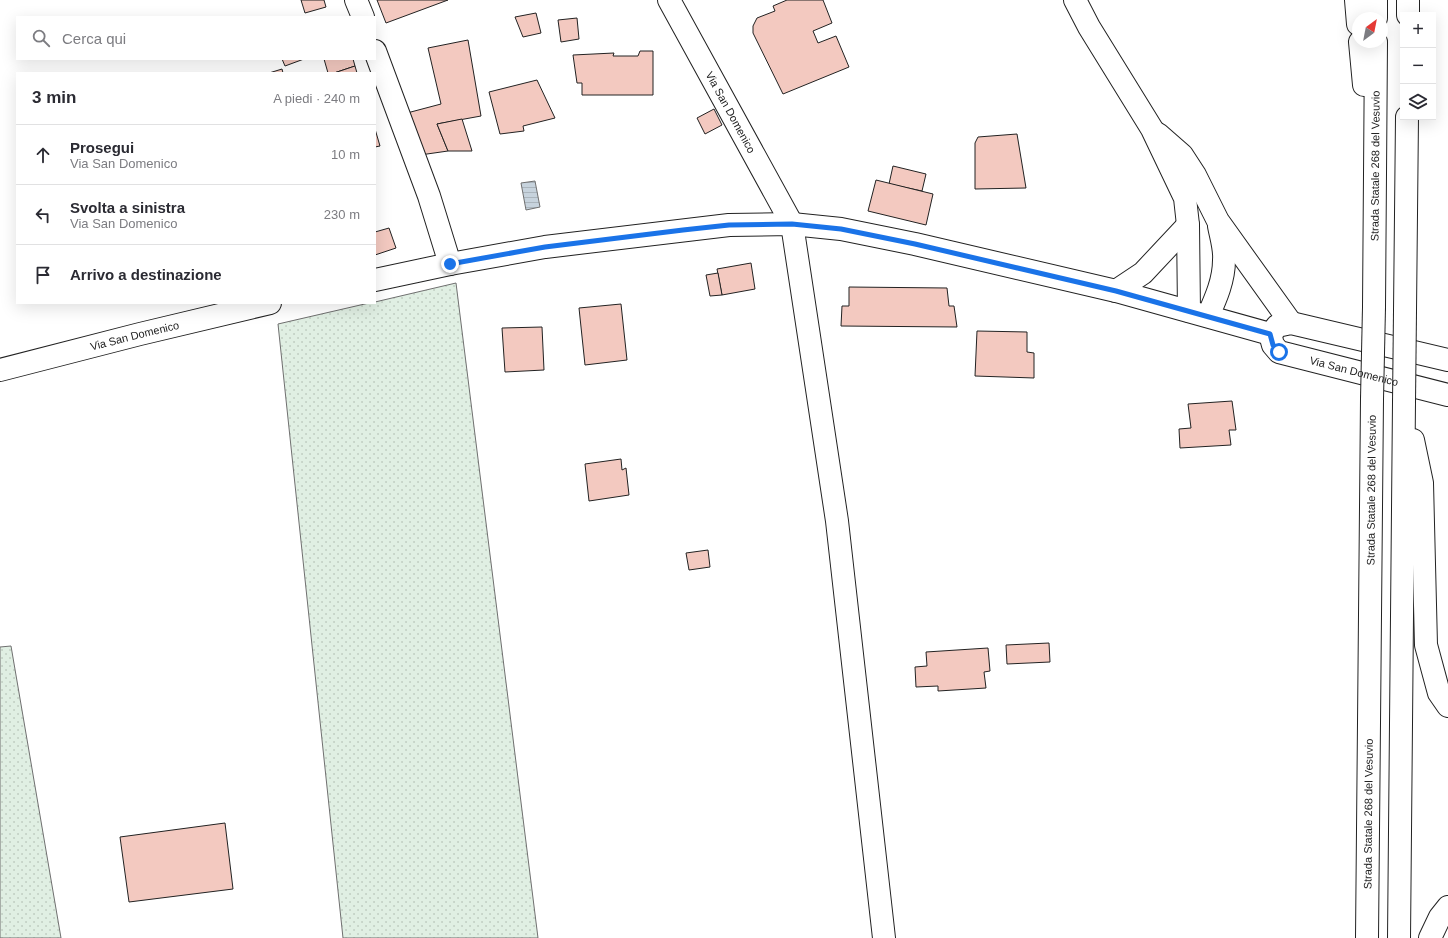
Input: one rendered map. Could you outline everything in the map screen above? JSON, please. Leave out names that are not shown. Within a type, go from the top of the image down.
[{"type":"main road","points":[[356,0],[362,16]]},
{"type":"main road","name":"Via San Domenico","points":[[669,0],[792,224]]},
{"type":"main road","points":[[1075,0],[1089,27],[1152,129],[1185,198],[1199,314]]},
{"type":"main road","points":[[1356,0],[1357,12]]},
{"type":"main road","points":[[1376,0],[1376,12]]},
{"type":"main road","points":[[1408,0],[1408,12]]},
{"type":"main road","points":[[1360,48],[1363,81],[1375,139]]},
{"type":"main road","name":"Strada Statale 268 del Vesuvio","points":[[1367,938],[1376,48]]},
{"type":"main road","points":[[376,54],[429,196],[450,264]]},
{"type":"main road","points":[[1399,938],[1407,120]]},
{"type":"main road","points":[[1152,129],[1182,155],[1195,175],[1218,221],[1291,323]]},
{"type":"main road","points":[[1199,314],[1220,290],[1225,258],[1218,221]]},
{"type":"main road","points":[[792,224],[837,521],[884,938]]},
{"type":"main road","name":"Via San Domenico","points":[[376,280],[450,264],[545,247],[683,230],[729,225],[792,224],[841,229],[915,244],[1116,291],[1199,314],[1275,343],[1448,395]]},
{"type":"main road","points":[[1116,291],[1142,273],[1188,225]]},
{"type":"main road","name":"Via San Domenico","points":[[0,370],[140,334],[266,304]]},
{"type":"main road","points":[[1275,343],[1277,326],[1291,323],[1448,360]]},
{"type":"main road","points":[[1404,402],[1422,483],[1426,645],[1439,693],[1448,706]]},
{"type":"main road","points":[[1430,938],[1440,917],[1448,907]]},
{"type":"green space","points":[[456,283],[538,938],[343,938],[278,324],[365,304],[376,304],[376,302]]},
{"type":"green space","points":[[11,646],[61,938],[0,938],[0,647]]},
{"type":"shaded area","points":[[535,181],[540,207],[526,210],[521,183]]},
{"type":"building","points":[[301,0],[324,0],[326,7],[305,13]]},
{"type":"building","points":[[377,0],[448,0],[386,23]]},
{"type":"building","points":[[787,0],[823,0],[832,23],[813,31],[818,43],[836,36],[849,67],[783,94],[753,33],[753,26],[757,18],[775,11],[773,6]]},
{"type":"building","points":[[536,13],[541,33],[523,37],[515,17]]},
{"type":"building","points":[[577,18],[579,39],[561,42],[558,20]]},
{"type":"building","points":[[468,40],[481,116],[437,124],[448,151],[420,155],[407,113],[441,104],[428,48]]},
{"type":"building","points":[[640,51],[653,51],[653,95],[582,95],[582,83],[577,83],[573,55],[614,53],[613,56],[638,56]]},
{"type":"building","points":[[282,60],[301,60],[285,66]]},
{"type":"building","points":[[324,60],[353,60],[355,66],[337,72],[328,72]]},
{"type":"building","points":[[355,66],[357,72],[337,72]]},
{"type":"building","points":[[282,69],[283,72],[272,72]]},
{"type":"building","points":[[537,80],[555,118],[523,126],[524,131],[500,134],[489,92]]},
{"type":"building","points":[[714,109],[722,125],[705,134],[697,118]]},
{"type":"building","points":[[462,119],[472,151],[448,151],[437,124]]},
{"type":"building","points":[[376,132],[380,146],[376,147]]},
{"type":"building","points":[[1017,134],[1026,188],[975,189],[975,143],[978,137]]},
{"type":"building","points":[[893,166],[926,174],[922,191],[889,184]]},
{"type":"building","points":[[876,180],[933,194],[926,225],[868,211]]},
{"type":"building","points":[[389,228],[396,248],[376,255],[376,232]]},
{"type":"building","points":[[751,263],[755,289],[722,295],[717,269]]},
{"type":"building","points":[[718,273],[722,295],[710,296],[706,275]]},
{"type":"building","points":[[849,287],[947,288],[949,306],[954,306],[957,327],[841,326],[842,306],[849,306]]},
{"type":"building","points":[[621,304],[627,360],[585,365],[579,308]]},
{"type":"building","points":[[542,327],[544,370],[505,372],[502,328]]},
{"type":"building","points":[[977,331],[1027,332],[1027,352],[1034,353],[1034,378],[975,376]]},
{"type":"building","points":[[1232,401],[1236,430],[1229,430],[1231,445],[1180,448],[1179,429],[1191,428],[1188,404]]},
{"type":"building","points":[[621,459],[622,470],[626,468],[629,495],[589,501],[585,464]]},
{"type":"building","points":[[708,550],[710,567],[689,570],[686,553]]},
{"type":"building","points":[[1049,643],[1050,662],[1007,664],[1006,645]]},
{"type":"building","points":[[988,648],[990,671],[984,672],[986,688],[938,691],[938,686],[916,687],[915,667],[927,666],[926,652]]},
{"type":"building","points":[[225,823],[233,889],[129,902],[120,837]]},
{"type":"route","points":[[450,264],[545,247],[729,225],[792,224],[841,229],[915,244],[1116,291],[1208,316],[1270,334],[1273,345],[1279,352]]}]
